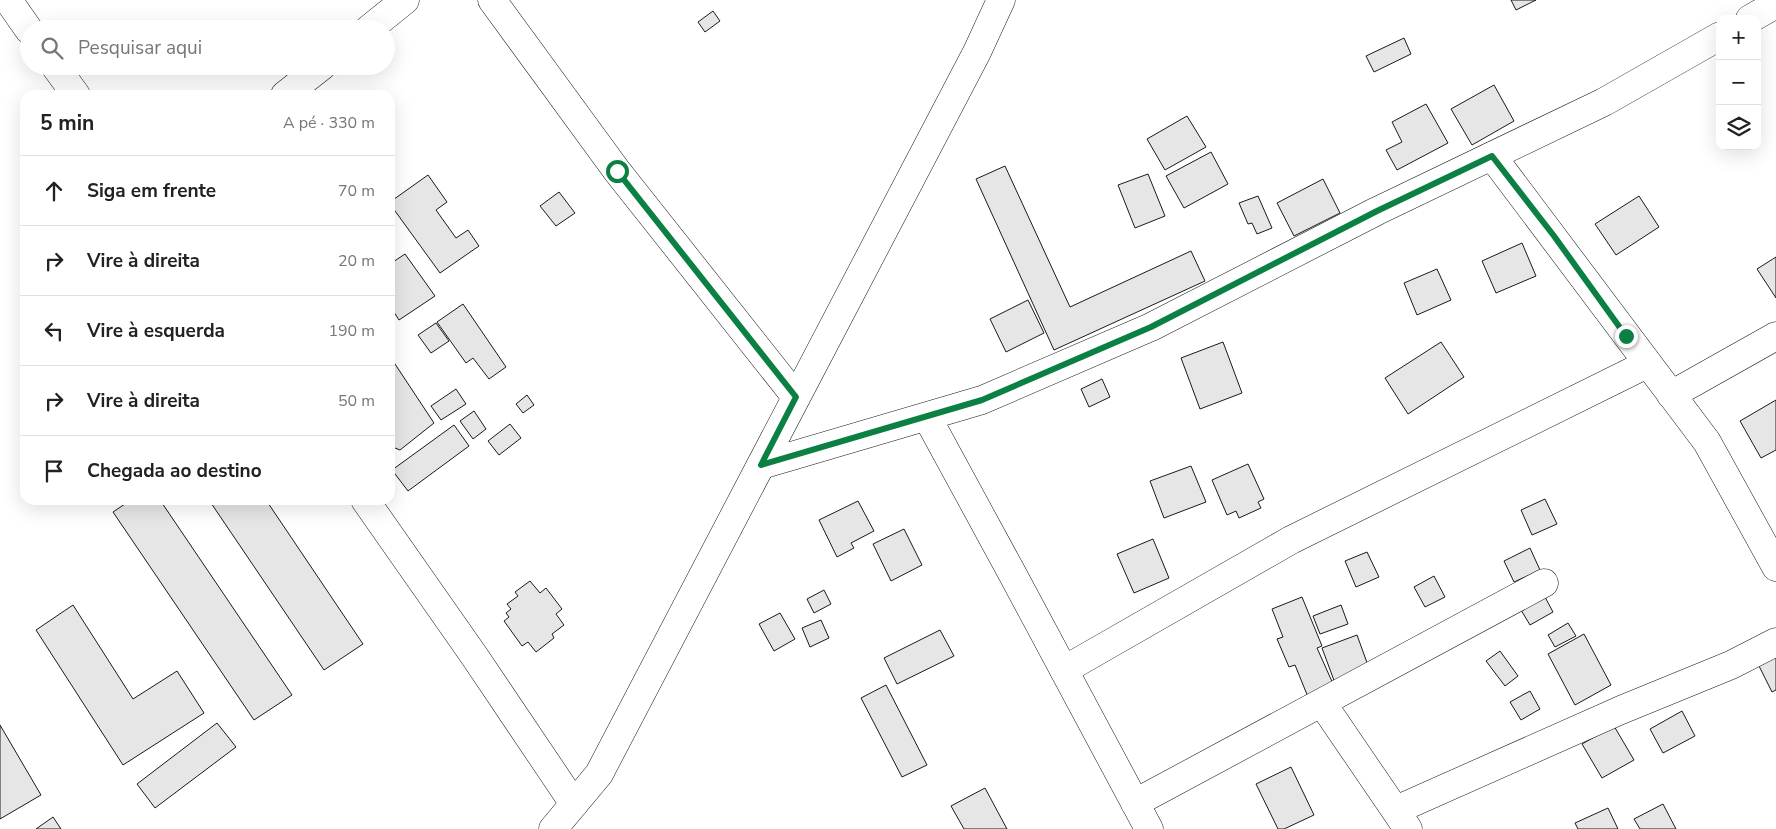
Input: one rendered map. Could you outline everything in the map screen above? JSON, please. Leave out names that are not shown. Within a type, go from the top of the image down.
[{"type":"street","points":[[8,0],[22,20]]},
{"type":"street","points":[[380,20],[405,0]]},
{"type":"street","points":[[492,0],[617,171],[796,397]]},
{"type":"street","points":[[553,829],[599,774],[977,52],[1001,0]]},
{"type":"street","points":[[1757,15],[1776,4]]},
{"type":"street","points":[[761,465],[982,400],[1151,327],[1377,211],[1604,102],[1716,38]]},
{"type":"street","points":[[62,75],[72,90]]},
{"type":"street","points":[[291,90],[311,75]]},
{"type":"street","points":[[1492,156],[1707,442],[1776,567]]},
{"type":"street","points":[[1671,395],[1776,336]]},
{"type":"street","points":[[1064,670],[1291,540],[1647,364]]},
{"type":"street","points":[[927,417],[1149,829]]},
{"type":"street","points":[[369,505],[475,657],[574,804]]},
{"type":"street","points":[[1135,804],[1544,583]]},
{"type":"street","points":[[1322,703],[1402,819],[1621,710],[1731,665],[1776,642]]},
{"type":"building","points":[[1511,0],[1536,0],[1516,10]]},
{"type":"building","points":[[713,11],[720,21],[705,32],[698,22]]},
{"type":"building","points":[[1404,38],[1411,54],[1374,72],[1366,56]]},
{"type":"building","points":[[1494,85],[1514,121],[1472,145],[1451,109]]},
{"type":"building","points":[[1426,104],[1448,143],[1397,170],[1386,150],[1402,142],[1392,122]]},
{"type":"building","points":[[1187,116],[1206,147],[1165,170],[1147,139]]},
{"type":"building","points":[[1211,152],[1228,184],[1184,208],[1166,176]]},
{"type":"building","points":[[1005,166],[1070,307],[1191,251],[1205,281],[1054,350],[976,179]]},
{"type":"building","points":[[1148,174],[1165,216],[1135,228],[1118,185]]},
{"type":"building","points":[[428,175],[447,202],[436,210],[456,238],[468,230],[479,246],[440,273],[395,211],[395,198]]},
{"type":"building","points":[[1323,179],[1340,213],[1294,236],[1277,203]]},
{"type":"building","points":[[559,192],[575,213],[556,226],[540,206]]},
{"type":"building","points":[[1258,196],[1272,228],[1257,234],[1252,223],[1248,224],[1239,203]]},
{"type":"building","points":[[1639,196],[1659,227],[1616,255],[1595,224]]},
{"type":"building","points":[[1522,243],[1536,276],[1496,293],[1482,261]]},
{"type":"building","points":[[405,254],[435,296],[399,320],[395,314],[395,261]]},
{"type":"building","points":[[1776,257],[1776,298],[1757,269]]},
{"type":"building","points":[[1437,269],[1451,300],[1417,315],[1404,283]]},
{"type":"building","points":[[1028,300],[1044,333],[1006,352],[990,319]]},
{"type":"building","points":[[463,304],[506,367],[489,379],[473,358],[466,363],[437,322]]},
{"type":"building","points":[[436,323],[449,341],[431,353],[418,335]]},
{"type":"building","points":[[1223,342],[1242,393],[1200,409],[1181,358]]},
{"type":"building","points":[[1441,342],[1464,377],[1408,414],[1385,378]]},
{"type":"building","points":[[395,364],[434,423],[400,450],[395,448]]},
{"type":"building","points":[[1102,379],[1110,397],[1089,407],[1081,389]]},
{"type":"building","points":[[456,389],[466,404],[441,420],[431,406]]},
{"type":"building","points":[[527,395],[534,405],[523,413],[516,404]]},
{"type":"building","points":[[1776,400],[1776,450],[1761,458],[1740,421]]},
{"type":"building","points":[[474,411],[486,429],[473,439],[460,421]]},
{"type":"building","points":[[510,424],[521,438],[499,455],[488,441]]},
{"type":"building","points":[[454,425],[469,446],[408,491],[395,474],[395,468]]},
{"type":"building","points":[[1248,464],[1264,499],[1258,502],[1261,508],[1239,518],[1236,511],[1227,515],[1212,480]]},
{"type":"building","points":[[1191,466],[1206,502],[1164,518],[1150,481]]},
{"type":"building","points":[[1545,499],[1557,524],[1532,535],[1521,510]]},
{"type":"building","points":[[858,501],[874,531],[851,543],[854,548],[837,557],[819,520]]},
{"type":"building","points":[[124,505],[163,505],[292,695],[254,720],[113,512]]},
{"type":"building","points":[[212,505],[269,505],[363,644],[324,670]]},
{"type":"building","points":[[904,529],[922,565],[891,581],[873,544]]},
{"type":"building","points":[[1153,539],[1169,578],[1134,593],[1117,554]]},
{"type":"building","points":[[1530,548],[1540,570],[1514,582],[1504,561]]},
{"type":"building","points":[[1367,552],[1379,577],[1356,587],[1345,561]]},
{"type":"building","points":[[1434,576],[1445,597],[1425,607],[1414,587]]},
{"type":"building","points":[[530,581],[540,593],[546,588],[562,609],[556,614],[564,625],[552,634],[554,638],[536,652],[528,642],[522,646],[504,621],[509,617],[506,613],[511,609],[507,604],[518,596],[515,592]]},
{"type":"building","points":[[824,590],[831,604],[814,613],[807,599]]},
{"type":"building","points":[[1302,597],[1322,646],[1317,648],[1334,686],[1308,697],[1295,665],[1289,667],[1277,639],[1283,637],[1272,609]]},
{"type":"building","points":[[1545,597],[1553,612],[1530,625],[1521,610]]},
{"type":"building","points":[[73,605],[133,699],[177,671],[204,713],[123,765],[36,630]]},
{"type":"building","points":[[1341,605],[1348,624],[1320,634],[1313,616]]},
{"type":"building","points":[[780,613],[795,639],[774,651],[759,624]]},
{"type":"building","points":[[821,620],[829,638],[810,647],[802,628]]},
{"type":"building","points":[[1568,623],[1576,636],[1555,647],[1548,635]]},
{"type":"building","points":[[940,630],[954,656],[897,684],[884,658]]},
{"type":"building","points":[[1584,634],[1611,685],[1575,705],[1548,654]]},
{"type":"building","points":[[1357,635],[1370,671],[1335,683],[1322,648]]},
{"type":"building","points":[[1500,651],[1518,676],[1505,686],[1486,661]]},
{"type":"building","points":[[1776,657],[1776,690],[1772,692],[1759,666]]},
{"type":"building","points":[[886,685],[927,765],[902,777],[861,698]]},
{"type":"building","points":[[1530,691],[1540,709],[1521,720],[1510,702]]},
{"type":"building","points":[[1682,711],[1695,736],[1663,753],[1650,729]]},
{"type":"building","points":[[217,723],[236,747],[155,808],[137,784]]},
{"type":"building","points":[[0,725],[41,795],[0,819]]},
{"type":"building","points":[[1614,726],[1634,760],[1602,778],[1582,744]]},
{"type":"building","points":[[1291,767],[1314,815],[1284,829],[1278,829],[1256,784]]},
{"type":"building","points":[[985,788],[1007,829],[964,829],[951,806]]},
{"type":"building","points":[[1663,804],[1676,829],[1640,829],[1634,819]]},
{"type":"building","points":[[1608,808],[1618,829],[1578,829],[1575,823]]},
{"type":"building","points":[[53,817],[61,829],[36,829]]},
{"type":"route","points":[[617,171],[796,397],[761,465],[982,400],[1151,327],[1377,211],[1492,156],[1554,236],[1626,336]]}]
